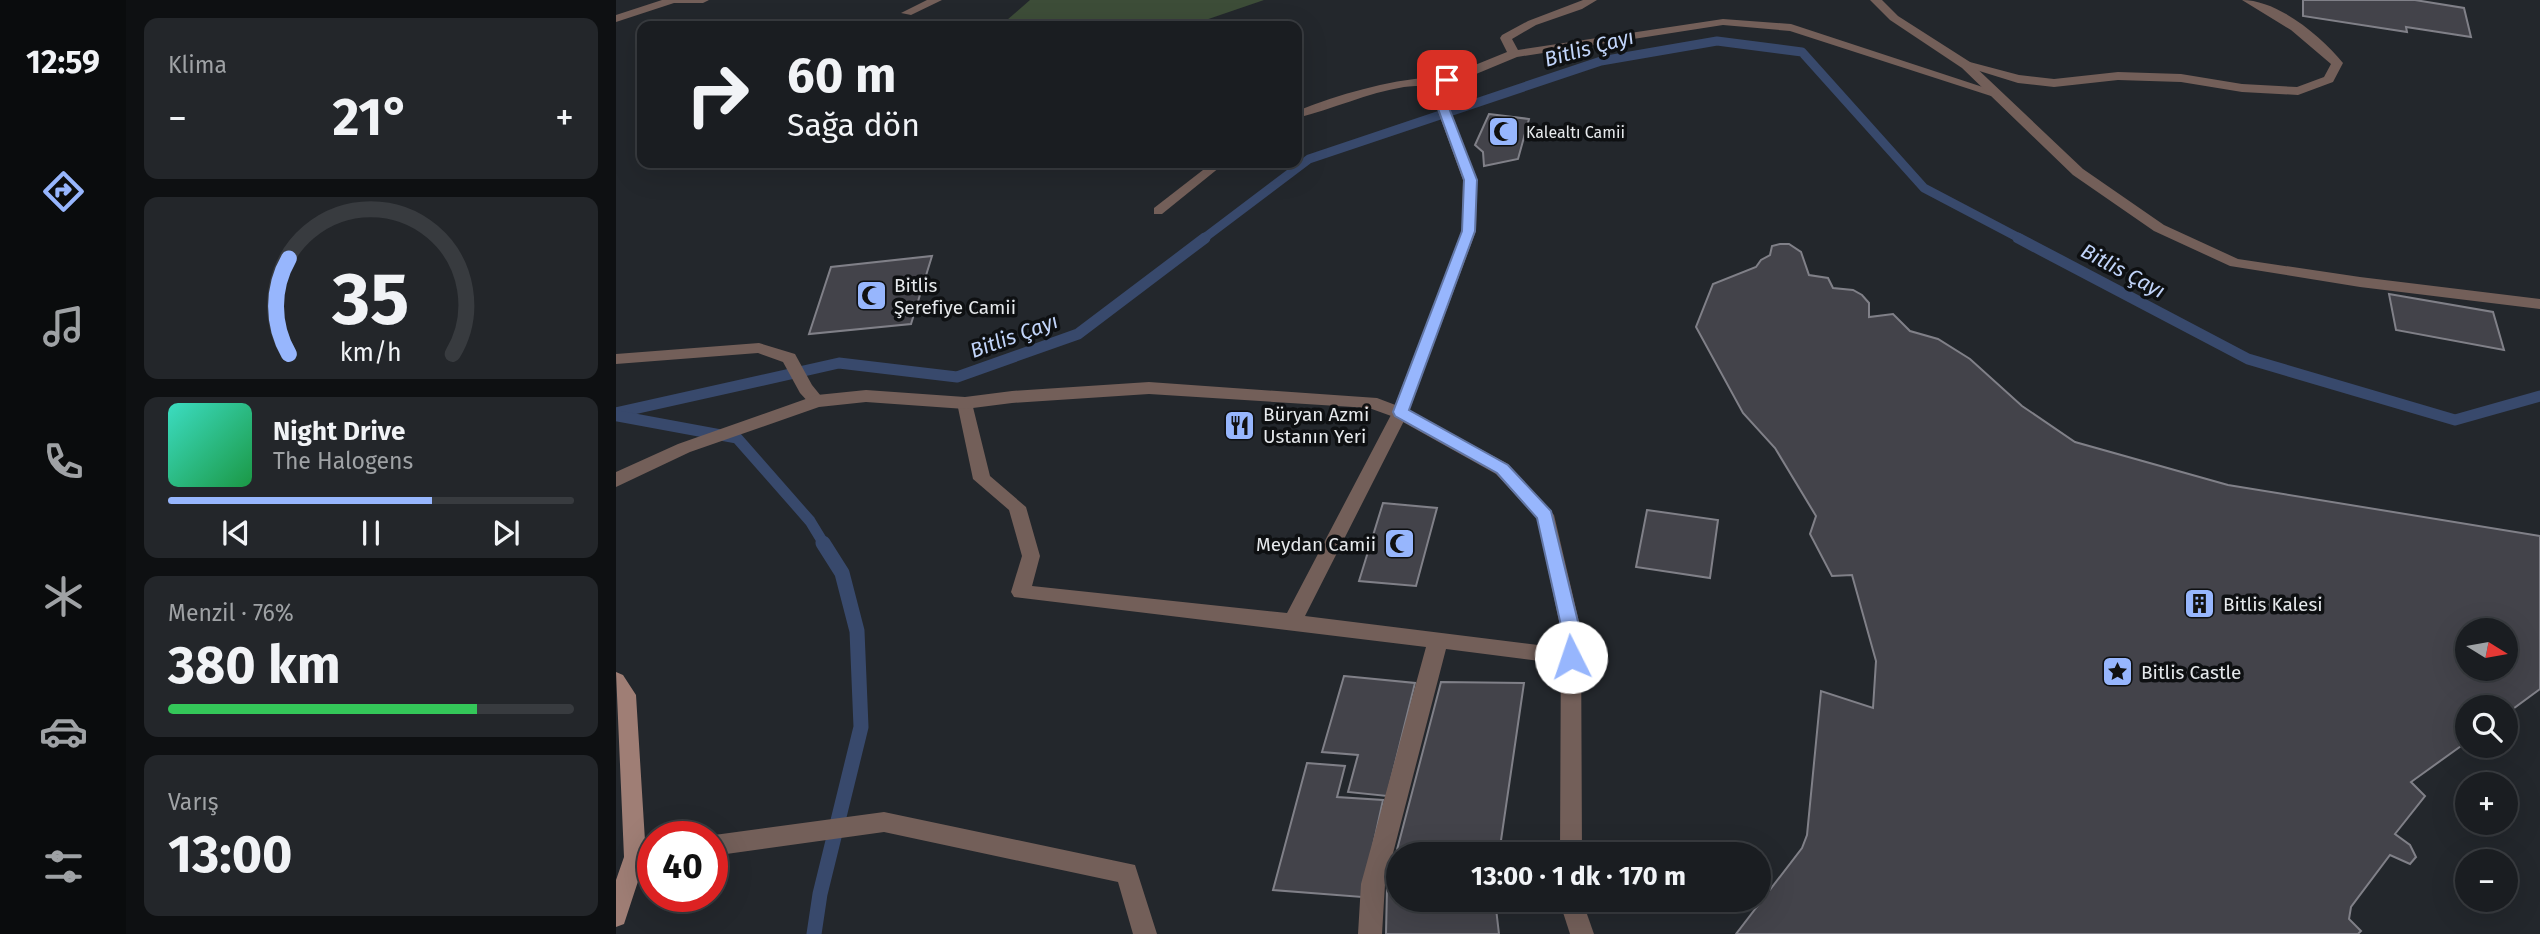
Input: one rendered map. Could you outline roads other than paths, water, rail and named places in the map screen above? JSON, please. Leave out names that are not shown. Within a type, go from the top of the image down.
[{"type":"main road","points":[[616,681],[625,695],[640,821]]},
{"type":"main road","points":[[616,916],[637,870]]},
{"type":"street","points":[[616,19],[673,0],[703,0]]},
{"type":"street","points":[[907,13],[936,0]]},
{"type":"street","points":[[1514,54],[1506,38],[1532,23],[1591,0]]},
{"type":"street","points":[[1876,0],[1894,18],[1966,65],[2078,173],[2159,229],[2235,263],[2360,282],[2540,304]]},
{"type":"street","points":[[1966,65],[2018,79],[2054,83],[2118,76],[2181,78],[2242,88],[2298,91],[2329,79],[2337,63],[2317,43],[2280,15],[2248,0]]},
{"type":"street","points":[[1292,622],[1400,412],[1469,231],[1470,180],[1438,95],[1447,80],[1514,54],[1723,22],[1791,27],[1995,93]]},
{"type":"street","points":[[616,359],[759,348],[789,358],[811,395]]},
{"type":"street","points":[[616,480],[684,448],[758,422],[811,395],[965,403],[1012,397],[1149,388],[1371,402],[1400,412],[1502,469],[1545,515],[1571,630],[1571,842]]},
{"type":"street","points":[[965,403],[982,479],[1017,507],[1031,556],[1021,592],[1571,657]]},
{"type":"street","points":[[1370,934],[1373,884],[1438,641]]},
{"type":"street","points":[[728,843],[884,822],[1127,873],[1145,934]]},
{"type":"street","points":[[1575,912],[1582,934]]},
{"type":"lane","points":[[1302,114],[1369,92],[1431,79],[1447,80]]},
{"type":"lane","points":[[1158,211],[1213,168]]},
{"type":"waterway","name":"Bitlis Çayı","points":[[1302,164],[1309,159],[1601,61],[1717,41],[1802,52],[1924,188],[2021,239]]},
{"type":"waterway","name":"Bitlis Çayı","points":[[1203,239],[1297,168]]},
{"type":"waterway","name":"Bitlis Çayı","points":[[616,413],[839,363],[957,377],[1078,334],[1205,238]]},
{"type":"waterway","name":"Bitlis Çayı","points":[[2018,238],[2248,359],[2455,420],[2540,396]]},
{"type":"waterway","points":[[618,416],[737,438],[810,521],[824,544]]},
{"type":"waterway","points":[[814,934],[820,894],[861,727],[857,631],[842,573],[823,543]]},
{"type":"place","name":"Kalealtı Camii","points":[[1503,132]]},
{"type":"place","name":"Bitlis Şerefiye Camii","points":[[871,296]]},
{"type":"place","name":"Büryan Azmi Ustanın Yeri","points":[[1240,425]]},
{"type":"place","name":"Meydan Camii","points":[[1399,544]]},
{"type":"place","name":"Bitlis Kalesi","points":[[2200,604]]},
{"type":"place","name":"Bitlis Castle","points":[[2118,672]]}]
